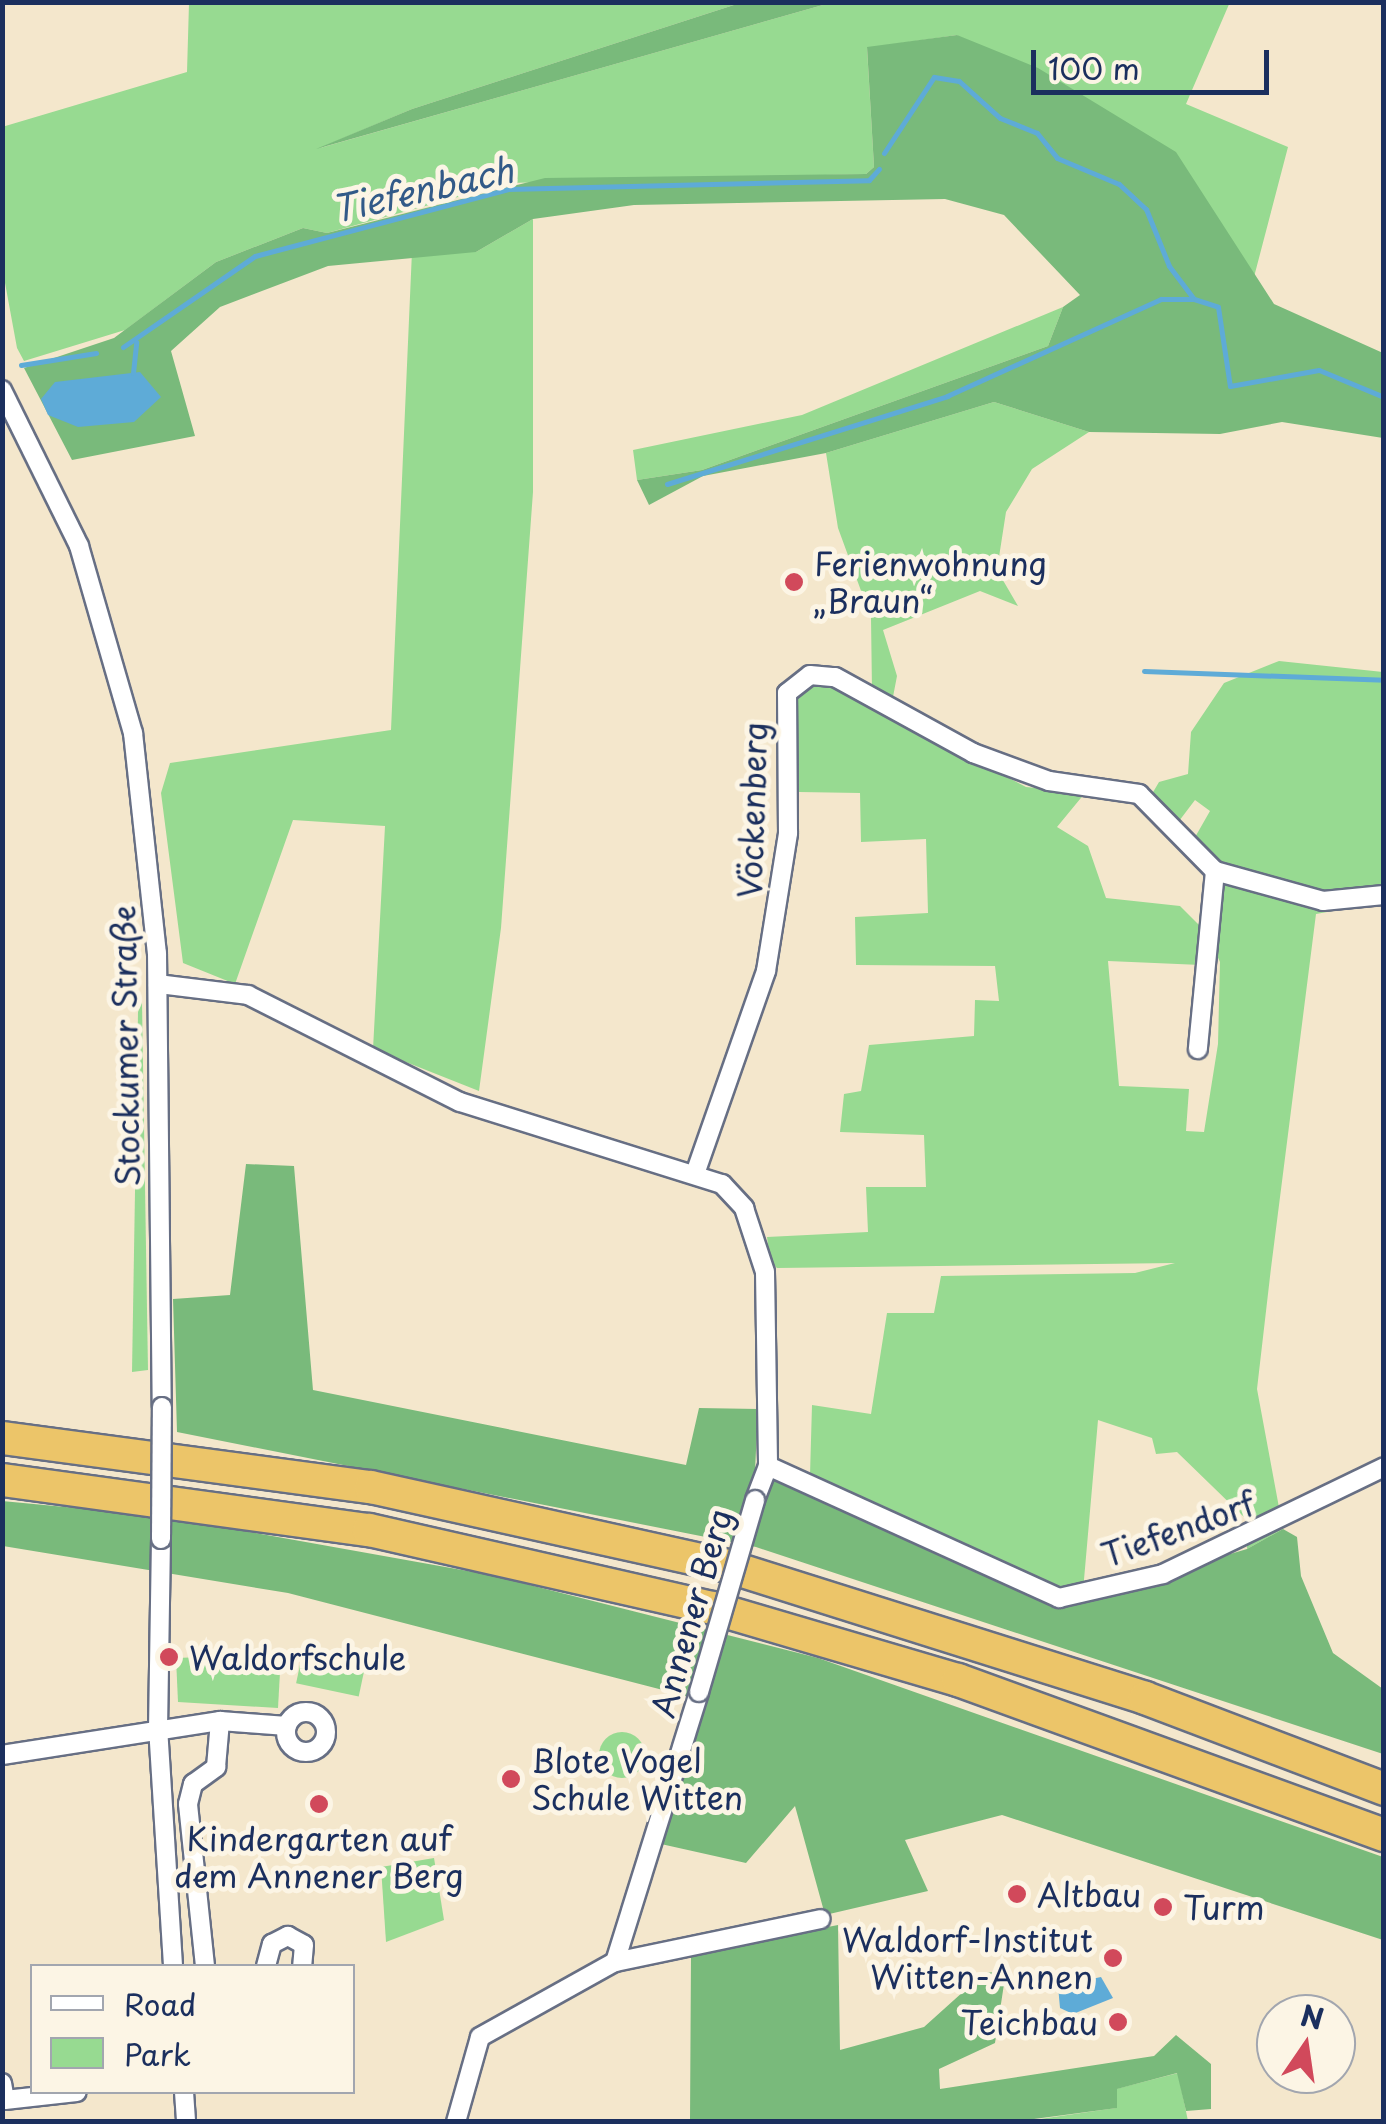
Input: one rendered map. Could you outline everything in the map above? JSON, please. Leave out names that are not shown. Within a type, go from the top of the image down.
[{"type":"highway","points":[[2,1438],[371,1486],[727,1566],[1145,1698],[1384,1789]]},
{"type":"highway","points":[[2,1480],[369,1530],[679,1599],[958,1680],[1384,1835]]},
{"type":"street","name":"Stockumer Straße","points":[[2,390],[79,546],[120,674],[144,800],[158,984],[162,1408],[158,1727],[174,1964]]},
{"type":"street","name":"Vöckenberg","points":[[696,1171],[778,916],[792,683],[835,677],[973,752],[1048,781],[1139,794],[1215,871],[1323,901],[1384,895]]},
{"type":"street","points":[[1198,1049],[1215,871]]},
{"type":"street","points":[[158,984],[248,996],[460,1102],[696,1171]]},
{"type":"street","name":"Annener Berg","points":[[615,1962],[768,1466],[765,1272],[744,1208],[696,1171]]},
{"type":"street","name":"Tiefendorf","points":[[768,1466],[1059,1598],[1163,1574],[1384,1468]]},
{"type":"street","points":[[205,1964],[188,1804],[194,1784],[216,1767],[220,1720]]},
{"type":"street","points":[[2,1755],[220,1720],[286,1726]]},
{"type":"street","points":[[456,2122],[480,2036],[615,1962],[821,1920]]},
{"type":"street","points":[[267,1964],[272,1944],[288,1936],[304,1946],[302,1964]]},
{"type":"street","points":[[3,2086],[5,2100],[60,2094]]},
{"type":"street","points":[[184,2094],[186,2122]]},
{"type":"green space","points":[[1230,2],[1186,104],[1288,147],[1254,277],[957,35],[867,48],[874,167],[866,174],[509,183],[327,233],[303,228],[216,262],[125,330],[24,361],[17,348],[3,272],[2,127],[187,72],[189,3],[740,3],[412,109],[320,148],[830,3]]},
{"type":"green space","points":[[740,3],[830,3],[316,149],[412,109]]},
{"type":"green space","points":[[957,35],[1038,68],[1176,152],[1274,304],[1383,353],[1383,438],[1282,422],[1220,434],[1089,432],[994,402],[826,453],[703,476],[649,505],[637,480],[702,470],[1048,346],[1063,307],[1080,295],[1004,215],[945,199],[634,205],[533,219],[476,252],[328,266],[220,307],[171,351],[195,436],[72,460],[24,368],[114,338],[216,262],[303,228],[327,233],[545,178],[866,174],[874,167],[867,47]]},
{"type":"green space","points":[[533,219],[533,492],[501,928],[479,1091],[373,1049],[385,826],[293,820],[235,984],[183,963],[161,793],[170,763],[391,730],[412,251],[476,252]]},
{"type":"green space","points":[[1063,307],[1048,346],[702,470],[637,480],[633,450],[802,415]]},
{"type":"green space","points":[[994,402],[1089,432],[1032,469],[1006,512],[997,570],[1018,606],[980,591],[883,630],[897,676],[892,702],[872,691],[871,618],[838,528],[826,453]]},
{"type":"green space","points":[[1279,661],[1383,672],[1383,902],[1316,914],[1271,1268],[1257,1389],[1283,1529],[1247,1549],[1246,1519],[1177,1452],[1156,1454],[1152,1438],[1098,1420],[1083,1591],[1058,1586],[810,1475],[812,1405],[871,1414],[887,1313],[934,1313],[941,1276],[1135,1273],[1175,1263],[777,1268],[770,1261],[767,1237],[868,1232],[866,1187],[926,1187],[924,1135],[840,1132],[844,1094],[861,1091],[869,1045],[974,1036],[975,1000],[999,1001],[995,966],[856,965],[855,917],[928,913],[926,839],[861,842],[860,793],[799,792],[795,700],[801,688],[825,683],[1026,787],[1085,793],[1057,827],[1088,846],[1106,898],[1180,906],[1203,929],[1201,965],[1108,961],[1119,1086],[1189,1089],[1186,1131],[1204,1132],[1218,1044],[1220,962],[1212,944],[1221,879],[1216,857],[1194,839],[1210,811],[1195,800],[1176,825],[1149,799],[1159,782],[1188,774],[1191,732],[1224,683]]},
{"type":"green space","points":[[142,1002],[148,1370],[132,1372],[138,1012]]},
{"type":"green space","points":[[246,1164],[294,1166],[313,1390],[686,1465],[699,1408],[758,1409],[755,1471],[1066,1603],[1247,1549],[1283,1529],[1297,1537],[1301,1576],[1333,1653],[1383,1689],[1383,1754],[756,1547],[177,1432],[173,1299],[230,1295]]},
{"type":"green space","points":[[2,1501],[160,1516],[490,1575],[818,1658],[1383,1857],[1383,1940],[1002,1815],[905,1840],[928,1891],[825,1915],[795,1806],[746,1863],[661,1844],[690,1697],[288,1593],[3,1546]]},
{"type":"green space","points":[[304,1646],[367,1659],[359,1696],[296,1683]]},
{"type":"green space","points":[[281,1654],[278,1708],[178,1702],[176,1658]]},
{"type":"green space","points":[[622,1732],[638,1739],[645,1755],[638,1771],[622,1778],[606,1771],[599,1755],[606,1739]]},
{"type":"green space","points":[[434,1858],[444,1920],[386,1942],[381,1867]]},
{"type":"green space","points":[[838,1925],[840,2050],[924,2027],[984,1973],[1006,1971],[995,2043],[939,2069],[940,2089],[1154,2056],[1176,2035],[1211,2064],[1211,2109],[1186,2111],[1177,2073],[1117,2089],[1117,2108],[1019,2121],[690,2121],[691,1954]]},
{"type":"green space","points":[[1178,2073],[1188,2121],[1019,2122],[1116,2108],[1116,2089]]},
{"type":"water","points":[[140,372],[161,397],[134,422],[78,427],[48,415],[41,399],[55,382]]},
{"type":"water","points":[[1101,1977],[1113,1998],[1073,2014],[1060,2008],[1058,1986]]},
{"type":"waterway","name":"Tiefenbach","points":[[884,153],[934,77],[959,81],[1000,118],[1037,133],[1057,158],[1119,184],[1146,209],[1169,266],[1194,299],[1218,307],[1230,386],[1319,370],[1384,397]]},
{"type":"waterway","name":"Tiefenbach","points":[[123,347],[255,256],[508,189],[869,180],[879,169]]},
{"type":"waterway","points":[[667,484],[947,396],[1161,299],[1192,299]]},
{"type":"waterway","points":[[133,373],[136,342]]},
{"type":"waterway","name":"Tiefenbach","points":[[21,365],[96,353]]},
{"type":"waterway","points":[[1144,671],[1384,680]]},
{"type":"place","name":"Ferienwohnung „Braun“","points":[[794,582]]},
{"type":"place","name":"Waldorfschule","points":[[169,1657]]},
{"type":"place","name":"Blote Vogel Schule Witten","points":[[511,1779]]},
{"type":"place","name":"Kindergarten auf dem Annener Berg","points":[[319,1804]]},
{"type":"place","name":"Altbau","points":[[1017,1894]]},
{"type":"place","name":"Turm","points":[[1163,1907]]},
{"type":"place","name":"Waldorf-Institut Witten-Annen","points":[[1113,1958]]},
{"type":"place","name":"Teichbau","points":[[1118,2022]]}]
